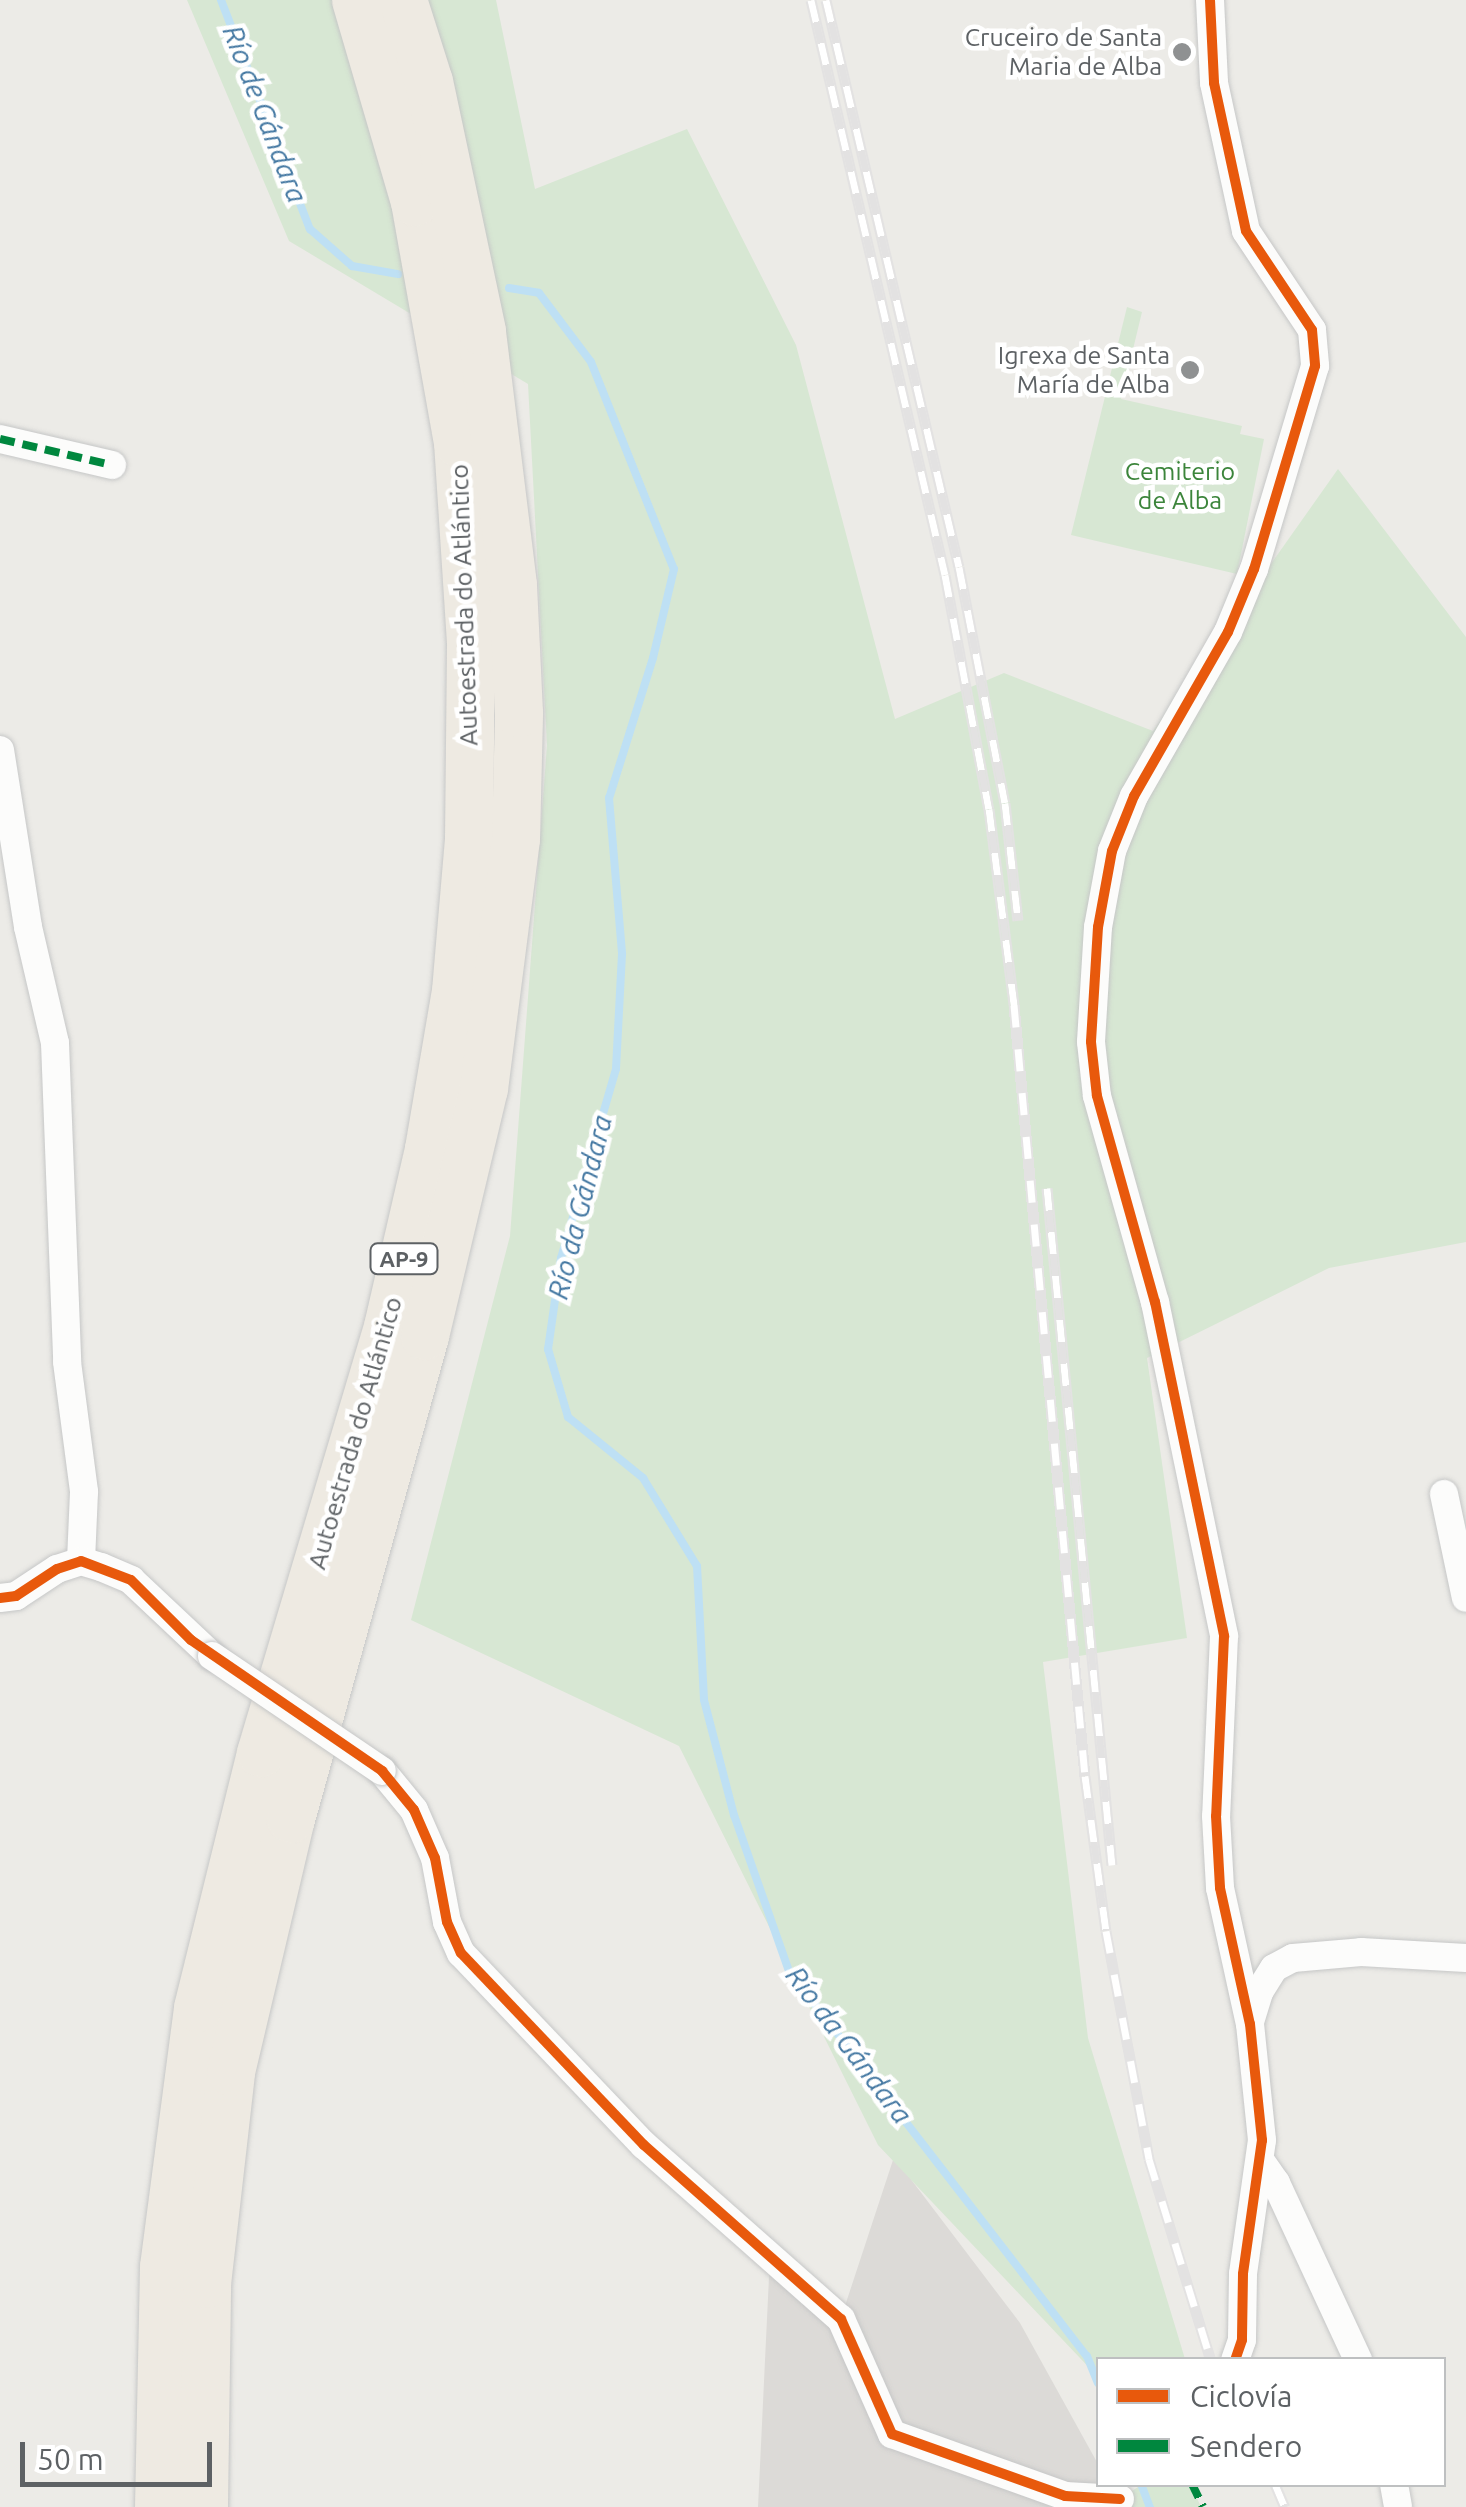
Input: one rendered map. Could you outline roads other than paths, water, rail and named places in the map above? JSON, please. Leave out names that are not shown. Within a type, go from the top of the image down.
[{"type":"highway","name":"Autoestrada do Atlántico","points":[[159,2507],[164,2267],[198,2008],[262,1753],[392,1309],[429,1149],[456,991],[469,839],[471,643],[458,442],[414,202],[356,0]]},
{"type":"highway","name":"Autoestrada do Atlántico","points":[[204,2507],[208,2284],[231,2072],[291,1819],[425,1336],[484,1089],[516,839],[518,713],[513,586],[482,331],[428,82],[403,0]]},
{"type":"street","points":[[1210,0],[1214,83],[1246,232],[1312,330],[1316,366],[1254,569],[1228,632],[1134,796],[1112,851],[1098,927],[1092,1042],[1097,1096],[1155,1302],[1221,1611],[1225,1663],[1216,1800],[1220,1888],[1232,1960],[1250,2024],[1262,2140],[1244,2274],[1242,2340],[1236,2357]]},
{"type":"street","points":[[0,438],[112,465]]},
{"type":"street","points":[[0,750],[28,927],[54,1043],[68,1362],[84,1492],[81,1562]]},
{"type":"street","points":[[1444,1494],[1466,1598]]},
{"type":"street","points":[[0,1598],[16,1596],[58,1569],[81,1562],[131,1580],[212,1656],[382,1771],[414,1810],[428,1842],[447,1922],[461,1954],[644,2145],[841,2319],[892,2434],[1065,2496],[1120,2498]]},
{"type":"street","points":[[1250,2024],[1259,1992],[1274,1968],[1293,1958],[1360,1952],[1466,1958]]},
{"type":"street","points":[[1260,2160],[1276,2183],[1357,2357]]},
{"type":"waterway","name":"Río de Gándara","points":[[221,0],[310,229],[352,266],[398,274]]},
{"type":"waterway","name":"Río da Gándara","points":[[509,288],[539,293],[591,362],[674,569],[653,658],[609,798],[622,954],[616,1069],[561,1258],[548,1349],[568,1417],[643,1478],[697,1566],[704,1700],[734,1815],[789,1971],[1087,2356],[1096,2378]]},
{"type":"waterway","name":"Río da Gándara","points":[[1142,2487],[1150,2507]]},
{"type":"railway","points":[[811,0],[945,575],[989,809],[1014,1005],[1085,1776],[1106,1931],[1149,2159],[1210,2357]]},
{"type":"railway","points":[[826,0],[959,567],[1005,803],[1018,920]]},
{"type":"railway","points":[[1047,1188],[1112,1865]]},
{"type":"railway","points":[[1276,2487],[1285,2507]]},
{"type":"place","name":"Cruceiro de Santa Maria de Alba","points":[[1182,52]]},
{"type":"place","name":"Igrexa de Santa María de Alba","points":[[1190,370]]},
{"type":"park label","name":"Cemiterio de Alba","points":[[1180,486]]}]
